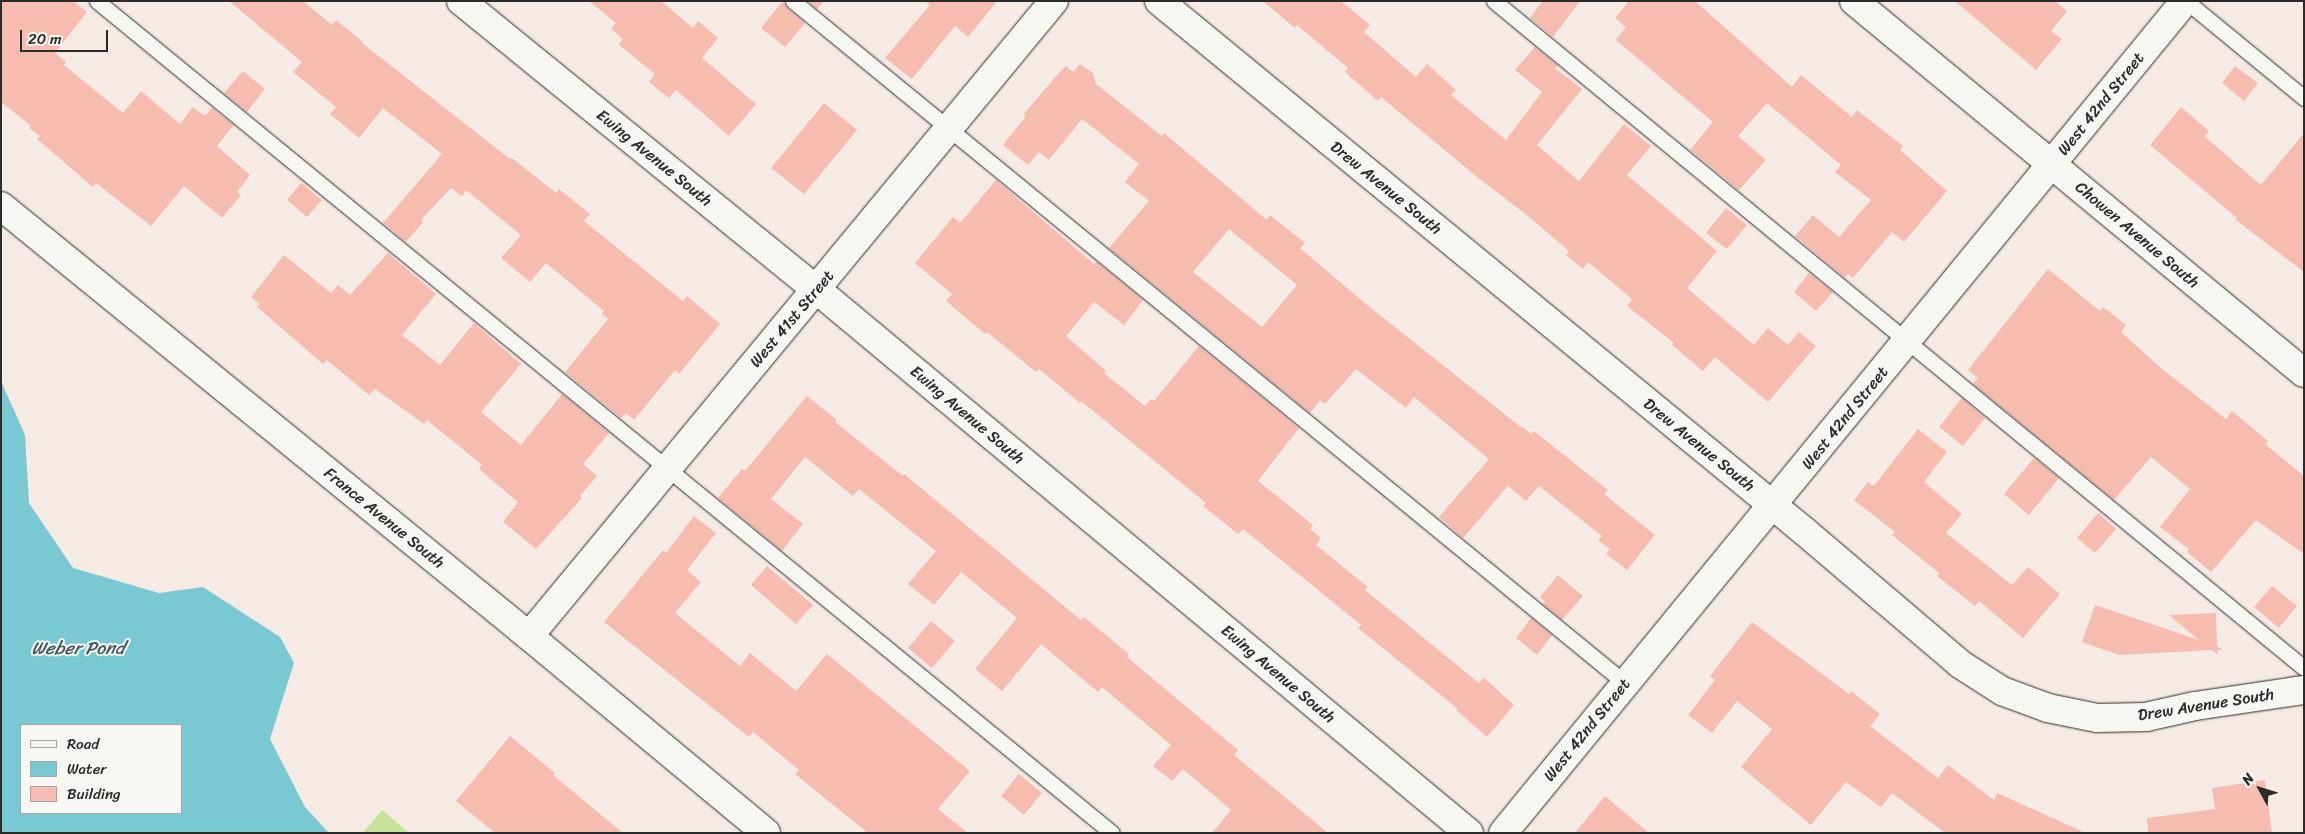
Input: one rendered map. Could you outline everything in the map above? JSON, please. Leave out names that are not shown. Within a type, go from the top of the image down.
[{"type":"street","name":"Ewing Avenue South","points":[[461,1],[816,289],[1469,833]]},
{"type":"street","name":"West 41st Street","points":[[530,636],[1054,1]]},
{"type":"street","name":"Drew Avenue South","points":[[1159,1],[1773,506],[1960,664],[2002,691],[2048,708],[2097,718],[2146,717],[2196,706],[2304,690]]},
{"type":"street","name":"Chowen Avenue South","points":[[1854,1],[2304,373]]},
{"type":"street","name":"West 42nd Street","points":[[1503,833],[2186,1]]},
{"type":"street","name":"France Avenue South","points":[[1,206],[530,636],[766,833]]},
{"type":"lane","points":[[97,1],[1112,833]]},
{"type":"lane","points":[[793,1],[1625,683]]},
{"type":"lane","points":[[1494,1],[1909,340],[2304,668]]},
{"type":"lane","points":[[2186,1],[2304,98]]},
{"type":"green space","points":[[382,810],[409,833],[363,833]]},
{"type":"water","name":"Weber Pond","points":[[1,381],[25,435],[29,503],[73,568],[159,593],[203,587],[280,637],[294,663],[270,739],[305,807],[329,833],[1,833]]},
{"type":"building","points":[[1,1],[73,1],[87,12],[55,53],[66,62],[64,65],[123,113],[141,91],[180,124],[193,107],[205,116],[212,108],[234,125],[217,146],[250,175],[237,192],[241,195],[222,218],[184,186],[151,226],[96,183],[93,187],[37,139],[40,136],[29,128],[31,126],[1,102]]},
{"type":"building","points":[[229,1],[303,1],[332,25],[336,20],[362,43],[510,159],[512,158],[556,193],[559,189],[590,214],[584,221],[683,301],[687,296],[720,324],[679,374],[675,370],[634,420],[626,413],[621,418],[565,372],[608,319],[602,314],[604,311],[546,263],[530,282],[501,258],[521,235],[466,190],[462,196],[451,188],[421,220],[423,222],[406,242],[383,223],[442,154],[383,108],[359,138],[330,114],[336,107],[293,72],[302,62]]},
{"type":"building","points":[[589,1],[661,1],[693,28],[698,21],[718,38],[702,58],[756,104],[729,136],[676,90],[669,98],[649,82],[655,74],[619,45],[623,39],[611,29],[616,23]]},
{"type":"building","points":[[783,1],[787,8],[805,23],[785,47],[761,28]]},
{"type":"building","points":[[808,1],[824,1],[817,9]]},
{"type":"building","points":[[925,1],[997,1],[968,37],[955,26],[912,79],[885,58],[930,5]]},
{"type":"building","points":[[1263,1],[1341,1],[1370,25],[1364,32],[1416,77],[1427,64],[1456,90],[1451,95],[1506,140],[1542,92],[1515,70],[1535,47],[1557,65],[1555,68],[1582,89],[1537,145],[1579,181],[1624,124],[1651,146],[1627,175],[1717,251],[1687,288],[1754,345],[1768,328],[1788,345],[1799,332],[1816,346],[1768,402],[1715,357],[1703,371],[1672,345],[1674,343],[1627,306],[1632,299],[1588,262],[1583,269],[1566,255],[1569,251],[1528,216],[1477,177],[1381,97],[1378,101],[1345,72],[1348,68],[1297,25],[1295,28]]},
{"type":"building","points":[[1543,1],[1580,1],[1553,37],[1530,18]]},
{"type":"building","points":[[1629,1],[1695,1],[1792,87],[1801,75],[1852,117],[1857,110],[1903,146],[1900,150],[1947,191],[1904,242],[1892,232],[1853,278],[1848,274],[1845,278],[1795,236],[1813,215],[1839,237],[1871,200],[1835,172],[1841,165],[1767,103],[1738,136],[1766,160],[1739,190],[1690,150],[1713,122],[1616,40],[1626,27],[1615,18]]},
{"type":"building","points":[[1955,1],[2055,1],[2067,11],[2051,31],[2062,39],[2036,70]]},
{"type":"building","points":[[1080,64],[1093,73],[1096,84],[1162,136],[1164,133],[1267,220],[1270,215],[1305,243],[1300,248],[1366,304],[1522,428],[1531,434],[1534,431],[1608,490],[1604,494],[1655,535],[1627,570],[1606,554],[1610,549],[1598,540],[1602,536],[1539,486],[1526,501],[1508,486],[1463,538],[1439,517],[1489,459],[1414,397],[1406,408],[1356,369],[1325,404],[1320,400],[1310,413],[1109,248],[1149,201],[1125,182],[1139,164],[1082,119],[1049,160],[1039,152],[1028,165],[1003,145],[1026,116],[1024,114],[1057,75],[1066,66],[1073,72]],"holes":[[[1229,229],[1297,285],[1262,327],[1193,272]]]},
{"type":"building","points":[[2235,66],[2258,83],[2244,101],[2222,83]]},
{"type":"building","points":[[243,71],[265,89],[247,112],[224,93]]},
{"type":"building","points":[[824,103],[857,130],[804,194],[771,168]]},
{"type":"building","points":[[2181,107],[2209,131],[2204,136],[2261,185],[2304,133],[2304,272],[2236,220],[2237,218],[2150,145]]},
{"type":"building","points":[[996,180],[1094,264],[1097,262],[1143,300],[1124,325],[1094,302],[1066,336],[1106,371],[1104,373],[1145,406],[1151,399],[1154,401],[1199,346],[1299,428],[1258,481],[1313,525],[1310,529],[1321,538],[1316,545],[1368,587],[1365,590],[1479,683],[1484,678],[1514,705],[1487,737],[1456,710],[1458,709],[1358,628],[1361,625],[1243,529],[1238,534],[1203,506],[1206,503],[1081,401],[1080,403],[1039,369],[1036,372],[987,332],[985,334],[946,301],[952,294],[915,263],[953,217],[960,223]]},
{"type":"building","points":[[301,183],[322,200],[307,217],[287,200]]},
{"type":"building","points":[[1726,208],[1747,225],[1727,249],[1706,233]]},
{"type":"building","points":[[388,253],[436,294],[402,335],[440,365],[474,323],[521,364],[481,412],[521,445],[562,394],[609,433],[583,464],[597,476],[580,496],[582,498],[536,549],[503,522],[518,502],[479,469],[482,465],[427,420],[424,424],[375,389],[369,395],[327,360],[323,364],[257,307],[260,304],[251,297],[284,255],[331,293],[338,285],[350,295]]},
{"type":"building","points":[[2048,269],[2100,311],[2103,307],[2126,325],[2121,332],[2162,369],[2226,419],[2232,411],[2268,441],[2265,444],[2304,476],[2304,554],[2256,520],[2211,572],[2187,552],[2189,549],[2160,527],[2190,489],[2151,457],[2114,500],[1973,384],[1978,378],[1968,370]]},
{"type":"building","points":[[1809,273],[1833,292],[1816,311],[1794,292]]},
{"type":"building","points":[[807,396],[837,420],[835,422],[903,476],[904,474],[1081,620],[1084,617],[1129,654],[1127,657],[1238,750],[1234,755],[1328,833],[1212,833],[1231,810],[1183,769],[1172,781],[1153,766],[1171,745],[1102,687],[1098,692],[1041,644],[1002,691],[975,669],[1017,618],[961,572],[934,605],[908,584],[936,551],[859,489],[853,496],[805,457],[771,499],[803,524],[782,551],[718,498],[742,469],[745,471]]},
{"type":"building","points":[[1962,398],[1985,418],[1963,446],[1939,427]]},
{"type":"building","points":[[1918,429],[1947,452],[1924,482],[1962,514],[1946,533],[2012,585],[2028,567],[2060,594],[2023,638],[1979,601],[1975,606],[1937,576],[1939,573],[1892,535],[1895,532],[1854,500],[1868,482],[1874,486]]},
{"type":"building","points":[[2034,458],[2059,478],[2029,515],[2004,494]]},
{"type":"building","points":[[2098,513],[2116,529],[2095,553],[2077,538]]},
{"type":"building","points":[[694,516],[716,533],[687,570],[701,582],[675,613],[740,666],[750,653],[796,691],[827,654],[970,771],[938,809],[968,833],[868,833],[795,774],[799,770],[753,732],[749,737],[604,622],[663,550],[666,553]]},
{"type":"building","points":[[767,566],[813,605],[796,624],[751,585]]},
{"type":"building","points":[[1558,575],[1583,596],[1562,620],[1543,604],[1545,602],[1540,597]]},
{"type":"building","points":[[2272,586],[2297,606],[2279,628],[2254,607]]},
{"type":"building","points":[[2095,605],[2199,640],[2169,615],[2216,613],[2217,646],[2223,650],[2217,650],[2218,655],[2212,650],[2119,655],[2082,642]]},
{"type":"building","points":[[1531,618],[1552,635],[1537,655],[1516,638]]},
{"type":"building","points":[[931,621],[955,641],[932,668],[908,648]]},
{"type":"building","points":[[1752,622],[1849,694],[1851,691],[1880,714],[1870,726],[1938,778],[1948,765],[1994,800],[1997,793],[2086,833],[1945,833],[1892,793],[1881,807],[1846,782],[1811,825],[1741,767],[1772,729],[1737,701],[1712,733],[1688,715],[1715,680],[1710,676]]},
{"type":"building","points":[[510,736],[555,773],[553,775],[623,833],[495,833],[456,801]]},
{"type":"building","points":[[1019,774],[1042,793],[1024,815],[1001,796]]},
{"type":"building","points":[[2265,780],[2272,833],[2148,833],[2147,818],[2215,809],[2212,788]]},
{"type":"building","points":[[1605,796],[1649,833],[1575,833]]}]
